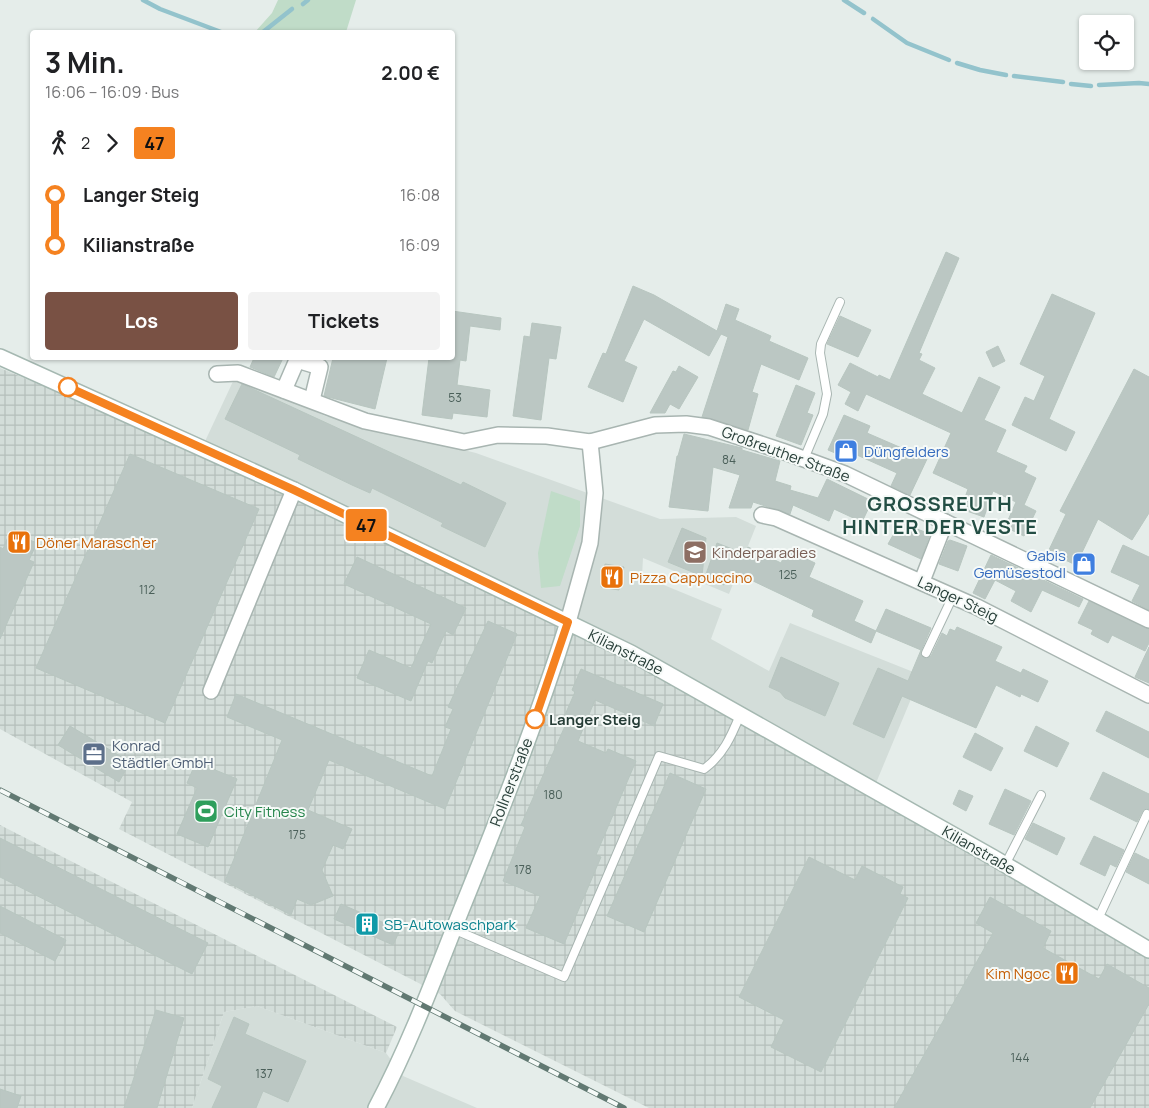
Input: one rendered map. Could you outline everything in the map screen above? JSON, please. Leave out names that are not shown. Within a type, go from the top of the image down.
[{"type":"street","name":"Kilianstraße","points":[[0,357],[294,490],[568,622],[664,671],[1005,864],[1149,950]]},
{"type":"street","points":[[284,390],[297,360],[320,367],[312,400]]},
{"type":"street","name":"Großreuther Straße","points":[[217,374],[238,373],[365,421],[464,442],[498,435],[547,436],[590,442],[624,432],[655,426],[686,424],[709,427],[846,474],[1149,620]]},
{"type":"street","name":"Rollnerstraße","points":[[376,1108],[404,1048],[454,929],[535,719],[568,622],[590,543],[595,493],[590,442]]},
{"type":"street","points":[[210,691],[294,490]]},
{"type":"street","name":"Langer Steig","points":[[762,515],[776,518],[953,596],[1149,696]]},
{"type":"street","points":[[922,582],[945,522]]},
{"type":"lane","points":[[804,459],[823,414],[827,394],[820,353],[821,344],[840,302]]},
{"type":"lane","points":[[926,653],[953,596]]},
{"type":"lane","points":[[454,929],[564,977],[659,756],[704,769],[718,759],[731,737],[740,715]]},
{"type":"lane","points":[[1005,864],[1041,795]]},
{"type":"lane","points":[[1098,919],[1147,814]]},
{"type":"shaded area","points":[[0,368],[190,447],[589,639],[876,783],[1149,952],[1149,1108],[649,1108],[455,1011],[440,994],[119,829],[132,802],[0,729]]},
{"type":"shaded area","points":[[236,375],[325,416],[476,453],[660,519],[736,517],[756,526],[729,594],[643,558],[642,576],[722,609],[711,639],[769,671],[790,623],[921,675],[876,783],[200,452]]},
{"type":"shaded area","points":[[0,825],[397,1027],[386,1053],[257,1006],[224,1012],[192,1108],[0,1108]]},
{"type":"shaded area","points":[[257,1006],[386,1053],[403,1076],[477,1108],[192,1108],[224,1012]]},
{"type":"green space","points":[[278,0],[356,0],[347,30],[257,30],[272,13]]},
{"type":"green space","points":[[551,491],[580,501],[580,526],[560,586],[541,588],[538,553]]},
{"type":"building","points":[[946,252],[959,258],[919,353],[922,354],[919,360],[935,368],[922,394],[962,413],[979,377],[1000,387],[984,420],[1006,430],[996,452],[1027,466],[1024,472],[1036,478],[1024,505],[1036,511],[1024,536],[1005,527],[1016,502],[993,491],[984,517],[961,509],[968,489],[933,473],[951,433],[866,394],[858,411],[845,404],[851,392],[838,385],[850,363],[878,377],[879,375],[890,380]]},
{"type":"building","points":[[633,286],[654,295],[717,331],[726,304],[739,309],[735,320],[771,336],[769,341],[808,358],[799,380],[761,364],[752,392],[758,394],[748,430],[702,417],[728,337],[721,334],[709,356],[644,319],[624,361],[637,367],[623,402],[588,387],[603,353],[606,354]]},
{"type":"building","points":[[1052,294],[1095,313],[1049,419],[1075,432],[1066,451],[1012,425],[1025,397],[1034,401],[1045,376],[1020,364]]},
{"type":"building","points":[[455,311],[501,318],[500,330],[470,326],[466,361],[460,360],[457,385],[490,390],[487,417],[453,413],[452,419],[422,415],[429,360],[455,360]]},
{"type":"building","points":[[840,316],[871,330],[858,357],[827,344]]},
{"type":"building","points":[[532,323],[561,327],[556,359],[549,358],[541,420],[513,416],[524,336],[530,337]]},
{"type":"building","points":[[998,346],[1005,361],[993,367],[986,352]]},
{"type":"building","points":[[253,360],[282,360],[274,377],[250,367]]},
{"type":"building","points":[[333,360],[387,360],[375,409],[324,396]]},
{"type":"building","points":[[679,366],[698,377],[679,409],[670,404],[665,413],[650,413],[673,371],[676,372]]},
{"type":"building","points":[[1134,369],[1149,377],[1149,513],[1132,540],[1098,519],[1076,565],[1048,552],[1066,514],[1060,511]]},
{"type":"building","points":[[242,384],[461,485],[463,482],[506,503],[485,547],[441,526],[443,523],[372,488],[370,493],[298,459],[300,455],[225,419]]},
{"type":"building","points":[[796,385],[815,393],[807,413],[813,415],[801,445],[776,436]]},
{"type":"building","points":[[844,415],[870,426],[867,433],[927,459],[910,495],[891,486],[897,473],[857,455],[854,461],[828,450]]},
{"type":"building","points":[[684,434],[742,448],[742,450],[780,461],[775,481],[791,486],[790,490],[818,498],[827,479],[872,501],[862,522],[834,509],[829,521],[793,505],[790,514],[753,502],[751,508],[729,508],[740,475],[713,467],[708,511],[669,507],[677,456]]},
{"type":"building","points":[[130,454],[259,509],[165,723],[36,668]]},
{"type":"building","points":[[912,527],[930,534],[921,559],[888,544],[896,530],[909,534]]},
{"type":"building","points":[[682,528],[706,538],[702,576],[668,562]]},
{"type":"building","points":[[10,532],[37,543],[29,560],[34,562],[0,639],[0,547],[3,549]]},
{"type":"building","points":[[950,540],[967,546],[958,571],[939,564]]},
{"type":"building","points":[[717,543],[745,554],[748,547],[781,563],[787,550],[815,563],[809,577],[863,601],[854,621],[876,631],[871,643],[812,616],[814,610],[730,570],[724,585],[705,577]]},
{"type":"building","points":[[1123,545],[1149,557],[1149,610],[1132,601],[1140,585],[1111,572]]},
{"type":"building","points":[[991,555],[1083,599],[1079,607],[1042,590],[1031,612],[1011,601],[1016,591],[995,580],[985,599],[973,593]]},
{"type":"building","points":[[357,557],[466,608],[453,635],[446,631],[432,663],[428,661],[411,701],[357,678],[369,650],[411,668],[431,624],[344,584]]},
{"type":"building","points":[[605,564],[624,567],[619,590],[601,587]]},
{"type":"building","points":[[1089,601],[1149,629],[1149,643],[1145,651],[1112,635],[1108,643],[1091,634],[1093,630],[1078,623]]},
{"type":"building","points":[[886,609],[931,628],[921,651],[924,658],[931,656],[942,633],[947,636],[950,629],[955,631],[957,627],[1002,647],[995,661],[1021,673],[1023,669],[1048,681],[1038,702],[1021,694],[1020,697],[996,685],[976,728],[902,696],[884,738],[853,724],[878,668],[908,681],[921,650],[876,631]]},
{"type":"building","points":[[488,621],[517,634],[445,809],[329,760],[308,810],[352,829],[343,849],[333,845],[322,870],[333,896],[311,905],[297,899],[291,915],[225,881],[282,740],[227,717],[236,694],[432,776],[451,729],[445,727],[453,709],[448,707]]},
{"type":"building","points":[[1149,647],[1149,683],[1135,677]]},
{"type":"building","points":[[781,657],[839,683],[825,716],[785,698],[780,692],[769,687]]},
{"type":"building","points":[[581,669],[663,704],[654,726],[595,700],[578,741],[606,753],[608,749],[636,761],[596,855],[601,857],[564,944],[526,928],[540,896],[503,881],[525,827],[521,825],[565,726],[561,724],[575,692],[572,690]]},
{"type":"building","points":[[1106,711],[1149,732],[1149,758],[1096,731]]},
{"type":"building","name":"Konrad Städtler GmbH","points":[[70,726],[130,762],[119,782],[58,745]]},
{"type":"building","points":[[1036,726],[1069,743],[1057,767],[1024,751]]},
{"type":"building","points":[[975,733],[1003,748],[991,771],[963,757]]},
{"type":"building","name":"City Fitness","points":[[196,762],[237,779],[208,847],[177,834],[197,788],[187,783]]},
{"type":"building","points":[[1103,772],[1149,794],[1149,809],[1143,810],[1137,822],[1090,799]]},
{"type":"building","points":[[670,773],[706,789],[644,932],[607,916]]},
{"type":"building","points":[[1005,789],[1031,801],[1014,835],[989,824]]},
{"type":"building","points":[[959,790],[973,796],[966,811],[953,804]]},
{"type":"building","points":[[1033,823],[1065,838],[1057,855],[1025,839]]},
{"type":"building","points":[[1094,836],[1124,850],[1116,867],[1110,864],[1105,876],[1080,864]]},
{"type":"building","points":[[0,838],[208,943],[192,974],[0,877]]},
{"type":"building","points":[[1135,853],[1149,860],[1149,884],[1126,872]]},
{"type":"building","points":[[809,857],[855,880],[862,866],[903,887],[900,894],[908,898],[821,1072],[771,1047],[784,1020],[739,997]]},
{"type":"building","points":[[990,897],[1051,931],[1043,948],[1099,979],[1107,964],[1149,988],[1149,1004],[1090,1108],[894,1108],[993,933],[976,923]]},
{"type":"building","name":"SB-Autowaschpark","points":[[341,904],[400,930],[393,945],[334,919]]},
{"type":"building","points":[[0,906],[66,940],[55,961],[0,933]]},
{"type":"building","points":[[156,1010],[184,1018],[157,1108],[124,1108]]},
{"type":"building","points":[[234,1017],[249,1024],[245,1034],[306,1061],[288,1102],[263,1091],[256,1108],[212,1108],[222,1086],[208,1079]]},
{"type":"building","points":[[0,1089],[21,1096],[17,1108],[0,1108]]},
{"type":"waterway","points":[[143,0],[160,9],[216,30]]},
{"type":"waterway","points":[[303,4],[308,0]]},
{"type":"waterway","points":[[844,0],[864,13]]},
{"type":"waterway","points":[[266,30],[292,9]]},
{"type":"waterway","points":[[873,19],[907,43],[949,60]]},
{"type":"waterway","points":[[957,63],[1006,75]]},
{"type":"waterway","points":[[1014,76],[1063,82]]},
{"type":"waterway","points":[[1071,84],[1091,86]]},
{"type":"waterway","points":[[1099,85],[1149,84]]},
{"type":"railway","points":[[0,790],[624,1108]]},
{"type":"bus line","name":"47","points":[[68,387],[294,490],[568,622],[535,719]]},
{"type":"place","name":"Düngfelders","points":[[846,451]]},
{"type":"place","name":"Döner Marasch'er","points":[[19,542]]},
{"type":"place","name":"Kinderparadies","points":[[695,552]]},
{"type":"place","name":"Gabis Gemüsestodl","points":[[1084,564]]},
{"type":"place","name":"Pizza Cappuccino","points":[[612,577]]},
{"type":"place","name":"Langer Steig","points":[[535,719]]},
{"type":"place","name":"Konrad Städtler GmbH","points":[[94,754]]},
{"type":"place","name":"City Fitness","points":[[206,811]]},
{"type":"place","name":"SB-Autowaschpark","points":[[367,924]]},
{"type":"place","name":"Kim Ngoc","points":[[1067,973]]},
{"type":"district","name":"GROSSREUTH HINTER DER VESTE","points":[[940,514]]}]
